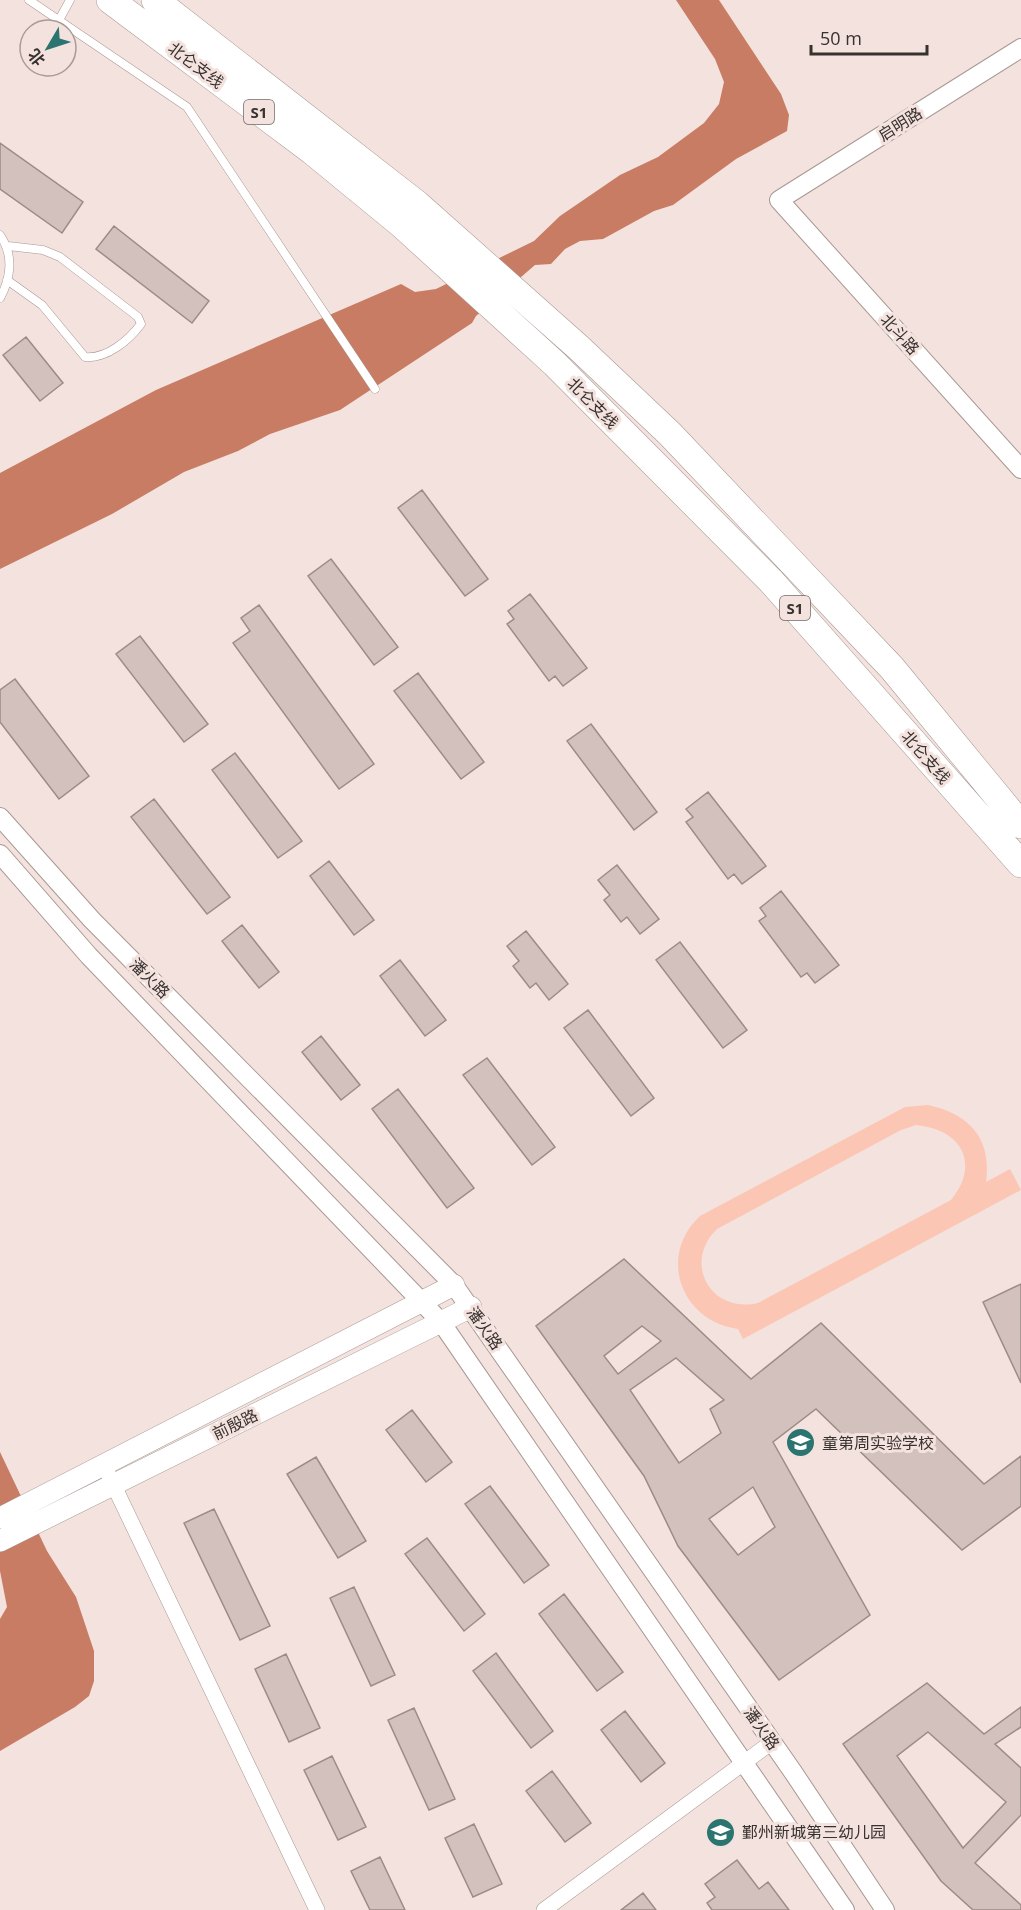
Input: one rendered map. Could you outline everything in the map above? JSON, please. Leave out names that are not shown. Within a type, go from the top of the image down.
[{"type":"highway","name":"北仑支线","points":[[155,0],[409,214],[578,347],[670,434],[892,668],[1021,825]]},
{"type":"highway","name":"北仑支线","points":[[113,2],[312,151],[409,214],[771,581],[1021,864]]},
{"type":"main road","name":"前殷路","points":[[0,1518],[454,1285]]},
{"type":"main road","name":"前殷路","points":[[0,1541],[471,1307]]},
{"type":"street","name":"启明路","points":[[779,200],[1021,48]]},
{"type":"street","name":"北斗路","points":[[779,200],[1021,469]]},
{"type":"street","name":"潘火路","points":[[0,817],[92,920],[454,1285],[772,1742],[885,1910]]},
{"type":"street","name":"潘火路","points":[[0,854],[89,956],[441,1322],[845,1910]]},
{"type":"street","points":[[104,1465],[317,1910]]},
{"type":"street","points":[[543,1910],[772,1742]]},
{"type":"lane","points":[[29,0],[55,18]]},
{"type":"lane","points":[[59,18],[70,0]]},
{"type":"lane","points":[[78,33],[187,107],[375,389]]},
{"type":"lane","points":[[0,235],[8,246],[10,269],[0,298]]},
{"type":"lane","points":[[7,280],[42,305],[85,357],[91,358],[123,344],[141,324],[138,317],[60,256],[44,250],[8,246]]},
{"type":"shaded area","points":[[676,0],[719,0],[781,94],[789,115],[787,131],[736,159],[673,205],[654,211],[603,239],[580,241],[565,249],[551,264],[535,265],[476,316],[472,323],[340,410],[270,434],[238,451],[184,472],[112,514],[0,569],[0,473],[156,390],[401,284],[415,292],[436,289],[534,241],[560,216],[620,175],[658,157],[704,123],[719,104],[724,82],[715,59]]},
{"type":"shaded area","points":[[928,1105],[943,1109],[966,1122],[975,1130],[985,1153],[986,1182],[1010,1169],[1021,1190],[743,1339],[738,1329],[718,1323],[702,1314],[690,1300],[682,1284],[678,1267],[680,1249],[687,1232],[700,1216],[905,1107]],"holes":[[[916,1125],[945,1133],[955,1141],[962,1150],[965,1161],[965,1173],[951,1200],[758,1303],[741,1304],[727,1301],[715,1293],[707,1283],[702,1270],[702,1256],[707,1242],[717,1229],[901,1130]]]},
{"type":"shaded area","points":[[0,1452],[47,1551],[76,1597],[94,1651],[94,1681],[89,1696],[75,1707],[0,1751],[0,1619],[7,1607],[0,1571]]},
{"type":"building","points":[[0,143],[83,202],[62,233],[0,189]]},
{"type":"building","points":[[114,226],[209,301],[192,323],[96,249]]},
{"type":"building","points":[[26,337],[63,383],[40,401],[3,355]]},
{"type":"building","points":[[422,490],[488,579],[465,596],[398,508]]},
{"type":"building","points":[[331,559],[398,647],[374,665],[308,576]]},
{"type":"building","points":[[530,594],[587,668],[563,686],[555,676],[549,681],[507,624],[514,619],[508,611]]},
{"type":"building","points":[[259,605],[374,764],[339,789],[233,643],[250,631],[241,618]]},
{"type":"building","points":[[140,636],[208,724],[184,742],[116,654]]},
{"type":"building","points":[[418,673],[484,762],[461,779],[394,691]]},
{"type":"building","points":[[15,679],[89,776],[59,799],[0,722],[0,690]]},
{"type":"building","points":[[591,724],[657,812],[634,830],[567,741]]},
{"type":"building","points":[[235,753],[302,841],[278,858],[212,770]]},
{"type":"building","points":[[708,792],[766,866],[742,884],[734,874],[728,879],[686,822],[693,817],[686,809]]},
{"type":"building","points":[[154,799],[230,897],[207,914],[131,817]]},
{"type":"building","points":[[329,861],[374,920],[354,935],[310,876]]},
{"type":"building","points":[[617,865],[659,919],[640,934],[627,917],[621,922],[604,900],[610,895],[598,880]]},
{"type":"building","points":[[781,891],[839,965],[815,983],[807,973],[801,977],[759,921],[766,916],[760,908]]},
{"type":"building","points":[[242,925],[279,972],[259,988],[222,941]]},
{"type":"building","points":[[526,931],[568,984],[549,1000],[536,983],[530,988],[513,966],[519,961],[507,946]]},
{"type":"building","points":[[680,942],[747,1030],[723,1048],[656,960]]},
{"type":"building","points":[[400,960],[446,1020],[425,1036],[380,976]]},
{"type":"building","points":[[588,1010],[654,1098],[631,1116],[564,1028]]},
{"type":"building","points":[[321,1036],[360,1085],[341,1100],[302,1052]]},
{"type":"building","points":[[487,1058],[555,1147],[532,1165],[463,1075]]},
{"type":"building","points":[[398,1089],[474,1188],[447,1208],[372,1109]]},
{"type":"building","points":[[624,1259],[751,1379],[821,1323],[984,1484],[1021,1456],[1021,1506],[962,1550],[816,1409],[773,1442],[870,1615],[779,1680],[678,1546],[644,1476],[536,1326]],"holes":[[[642,1326],[661,1341],[618,1374],[604,1356]],[[676,1358],[724,1400],[710,1409],[721,1433],[679,1463],[630,1390]],[[753,1487],[775,1527],[738,1555],[709,1519]]]},
{"type":"building","points":[[1021,1284],[1021,1383],[983,1302]]},
{"type":"building","points":[[412,1410],[452,1462],[426,1482],[386,1430]]},
{"type":"building","points":[[316,1457],[366,1541],[338,1558],[287,1474]]},
{"type":"building","points":[[490,1486],[549,1565],[524,1583],[465,1504]]},
{"type":"building","points":[[214,1509],[270,1626],[240,1640],[184,1523]]},
{"type":"building","points":[[427,1538],[485,1614],[464,1631],[405,1554]]},
{"type":"building","points":[[354,1587],[395,1675],[371,1686],[330,1598]]},
{"type":"building","points":[[564,1594],[623,1672],[597,1691],[539,1614]]},
{"type":"building","points":[[496,1653],[553,1731],[531,1748],[473,1671]]},
{"type":"building","points":[[286,1654],[320,1728],[289,1742],[255,1669]]},
{"type":"building","points":[[927,1683],[984,1734],[1021,1707],[1021,1727],[995,1744],[1021,1768],[1021,1815],[975,1863],[1021,1905],[1021,1910],[973,1910],[941,1881],[843,1744]],"holes":[[[928,1732],[1006,1802],[963,1848],[897,1756]]]},
{"type":"building","points":[[414,1708],[455,1799],[429,1810],[388,1720]]},
{"type":"building","points":[[625,1711],[665,1763],[641,1782],[601,1730]]},
{"type":"building","points":[[332,1756],[366,1827],[338,1840],[304,1770]]},
{"type":"building","points":[[552,1771],[591,1823],[565,1842],[526,1791]]},
{"type":"building","points":[[474,1824],[502,1884],[473,1897],[445,1838]]},
{"type":"building","points":[[380,1857],[405,1910],[370,1910],[351,1871]]},
{"type":"building","points":[[737,1860],[759,1889],[768,1882],[789,1910],[712,1910],[707,1903],[715,1897],[705,1884]]},
{"type":"building","points":[[643,1893],[656,1910],[621,1910]]},
{"type":"place","name":"童第周实验学校","points":[[801,1443]]},
{"type":"place","name":"鄞州新城第三幼儿园","points":[[721,1832]]}]
